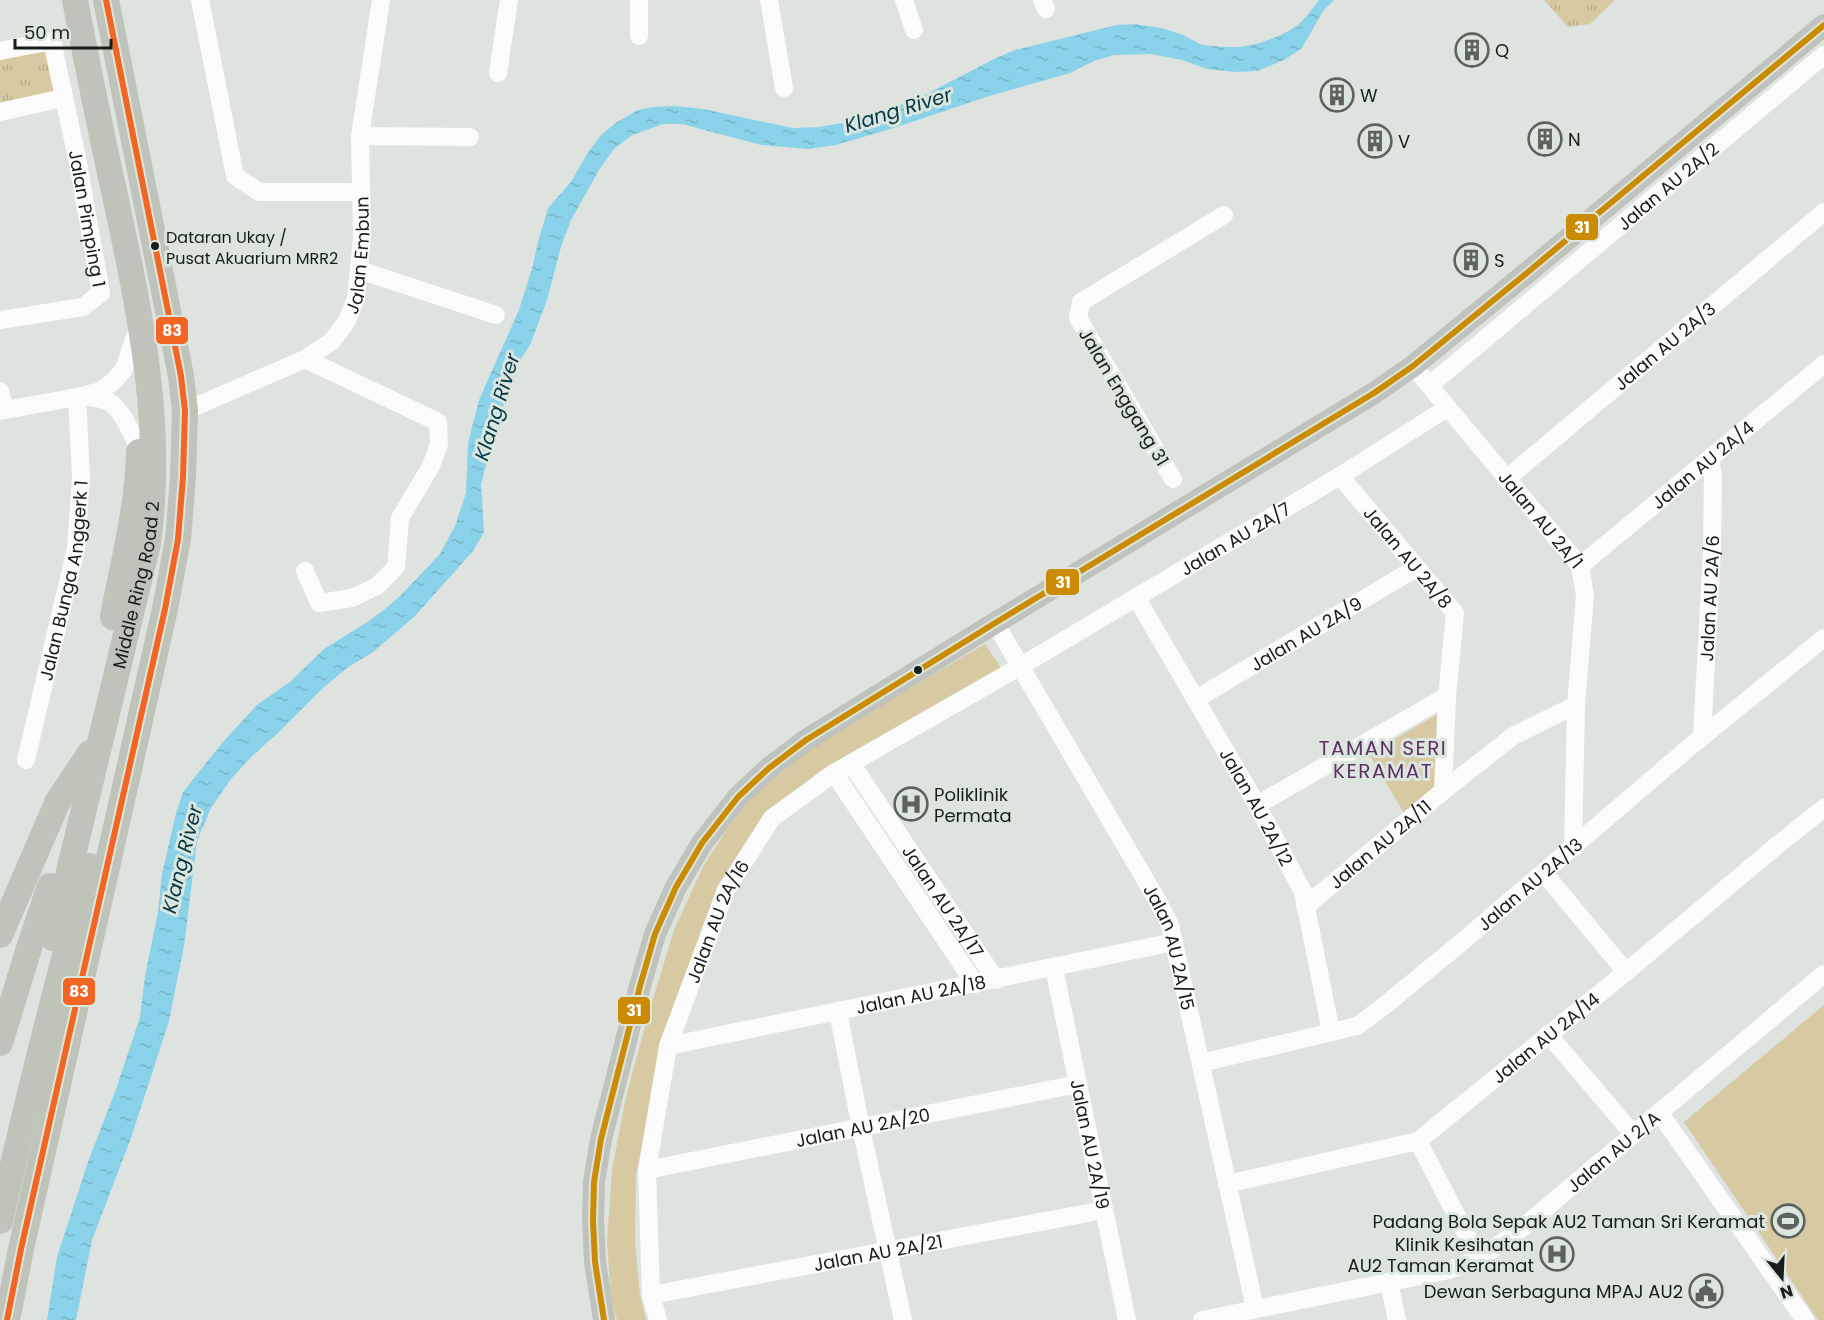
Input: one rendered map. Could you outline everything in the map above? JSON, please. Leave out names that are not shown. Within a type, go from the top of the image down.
[{"type":"highway","points":[[0,1043],[28,948],[75,817],[128,538],[138,471],[139,424],[130,355],[61,0]]},
{"type":"highway","name":"Middle Ring Road 2","points":[[0,1164],[99,739],[148,543],[154,485],[153,426],[141,319],[75,0]]},
{"type":"highway","points":[[0,1221],[27,1102],[65,954],[104,818],[162,543],[171,467],[167,405],[153,295],[118,142],[90,0]]},
{"type":"highway","name":"Middle Ring Road 2","points":[[6,1320],[165,609],[178,539],[183,477],[185,411],[181,376],[106,0]]},
{"type":"highway","points":[[0,935],[58,801],[99,739]]},
{"type":"main road","points":[[604,1320],[595,1262],[594,1182],[599,1150],[640,986],[655,934],[676,887],[709,833],[738,796],[769,768],[806,740],[995,622],[1374,393],[1413,366],[1817,31]]},
{"type":"street","points":[[200,0],[235,176],[259,192],[360,192]]},
{"type":"street","name":"Jalan Embun","points":[[185,411],[305,359],[332,341],[347,321],[356,298],[359,270],[362,237],[360,136],[381,0]]},
{"type":"street","points":[[498,73],[509,0]]},
{"type":"street","points":[[639,0],[639,36]]},
{"type":"street","points":[[769,0],[784,88]]},
{"type":"street","points":[[904,0],[914,30]]},
{"type":"street","points":[[1817,31],[1824,55]]},
{"type":"street","name":"Jalan Pimping 1","points":[[0,51],[52,40],[77,158],[101,292],[83,307],[0,320]]},
{"type":"street","name":"Jalan AU 2A/2","points":[[1430,385],[1824,55]]},
{"type":"street","points":[[0,112],[63,98]]},
{"type":"street","points":[[360,136],[470,138]]},
{"type":"street","name":"Jalan AU 2A/3","points":[[1506,479],[1824,212]]},
{"type":"street","name":"Jalan Enggang 31","points":[[1173,479],[1078,318],[1081,302],[1224,215]]},
{"type":"street","points":[[359,270],[496,315]]},
{"type":"street","points":[[0,392],[2,410],[101,391],[124,369],[141,319]]},
{"type":"street","points":[[305,359],[438,422],[439,444],[431,466],[400,519],[396,567],[377,586],[352,598],[319,603],[305,571]]},
{"type":"street","name":"Jalan AU 2A/4","points":[[1580,566],[1824,364]]},
{"type":"street","name":"Jalan AU 2A/1","points":[[1413,366],[1580,566],[1585,595],[1576,705],[1573,848]]},
{"type":"street","points":[[77,397],[91,397],[113,405],[130,431],[154,485]]},
{"type":"street","name":"Jalan Bunga Anggerk 1","points":[[26,760],[76,548],[81,477],[77,397]]},
{"type":"street","name":"Jalan AU 2A/7","points":[[1021,666],[1340,476],[1447,408]]},
{"type":"street","name":"Jalan AU 2A/6","points":[[1702,736],[1712,550],[1713,476],[1710,459]]},
{"type":"street","name":"Jalan AU 2A/8","points":[[1340,476],[1455,613],[1447,696],[1443,791]]},
{"type":"street","name":"Jalan AU 2A/9","points":[[1196,699],[1416,568]]},
{"type":"street","name":"Jalan AU 2A/12","points":[[1136,597],[1257,805],[1303,892],[1331,1032]]},
{"type":"street","name":"Jalan AU 2A/15","points":[[995,622],[1156,898],[1170,926],[1254,1308]]},
{"type":"street","name":"Jalan AU 2A/13","points":[[1201,1063],[1357,1026],[1544,873],[1702,736],[1824,638]]},
{"type":"street","name":"Jalan AU 2A/16","points":[[658,1320],[651,1295],[647,1170],[668,1046],[726,890],[772,818],[834,773],[1021,666]]},
{"type":"street","points":[[1257,805],[1447,696]]},
{"type":"street","name":"Jalan AU 2A/11","points":[[1305,907],[1443,791],[1513,736],[1576,705]]},
{"type":"street","name":"Jalan AU 2A/17","points":[[851,763],[996,980]]},
{"type":"street","name":"Jalan AU 2A/17","points":[[834,773],[975,984]]},
{"type":"street","name":"Jalan AU 2A/14","points":[[1227,1184],[1418,1141],[1824,808]]},
{"type":"street","points":[[1544,873],[1626,972]]},
{"type":"street","name":"Jalan AU 2A/18","points":[[668,1046],[1174,942]]},
{"type":"street","name":"Jalan AU 2A/19","points":[[1054,968],[1126,1320]]},
{"type":"street","name":"Jalan AU 2/A","points":[[1212,1319],[1254,1308],[1449,1270],[1479,1259],[1522,1227],[1824,974]]},
{"type":"street","points":[[838,1012],[903,1320]]},
{"type":"street","points":[[1548,1034],[1634,1134]]},
{"type":"street","name":"Jalan AU 2A/20","points":[[647,1170],[1078,1084]]},
{"type":"street","points":[[1659,1112],[1805,1320]]},
{"type":"street","points":[[1418,1141],[1479,1259]]},
{"type":"street","name":"Jalan AU 2A/21","points":[[651,1295],[1104,1209]]},
{"type":"street","points":[[1389,1282],[1397,1320]]},
{"type":"green space","points":[[1544,0],[1615,0],[1590,24],[1568,27]]},
{"type":"green space","points":[[48,48],[58,93],[0,105],[0,58]]},
{"type":"green space","points":[[985,644],[1001,668],[820,771],[766,816],[716,891],[665,1043],[636,1175],[635,1242],[640,1295],[646,1320],[617,1320],[611,1299],[607,1241],[612,1170],[626,1097],[647,1019],[674,930],[703,867],[743,804],[815,744]]},
{"type":"green space","points":[[1438,714],[1436,787],[1405,815],[1369,754]]},
{"type":"green space","name":"Padang Bola Sepak AU2 Taman Sri Keramat","points":[[1824,1005],[1824,1320],[1818,1320],[1684,1122]]},
{"type":"water","name":"Klang River","points":[[1319,0],[1334,0],[1323,11],[1302,48],[1284,60],[1257,71],[1207,69],[1182,60],[1150,54],[1114,55],[1094,61],[1070,73],[836,145],[808,149],[761,145],[682,124],[663,124],[632,135],[614,149],[599,170],[571,220],[561,247],[547,300],[531,343],[518,364],[500,416],[481,484],[484,532],[473,551],[414,617],[373,652],[347,668],[323,688],[251,757],[231,779],[211,808],[197,841],[184,946],[169,1021],[131,1138],[92,1240],[76,1320],[47,1320],[57,1257],[140,1017],[145,976],[158,912],[162,874],[183,792],[222,743],[257,705],[291,681],[324,649],[385,609],[440,554],[455,526],[466,493],[468,443],[479,400],[519,310],[548,208],[571,182],[601,135],[617,122],[638,110],[654,107],[676,106],[703,109],[793,128],[843,123],[921,97],[1015,50],[1117,25],[1134,24],[1162,28],[1202,45],[1240,47],[1260,43],[1297,26]]},
{"type":"transit line","name":"83","points":[[7,1320],[165,609],[178,539],[183,477],[185,411],[181,376],[106,0]]},
{"type":"transit line","name":"31","points":[[604,1320],[595,1262],[594,1182],[601,1139],[640,986],[655,934],[676,887],[702,843],[738,797],[769,768],[806,740],[1374,393],[1413,366],[1824,25]]},
{"type":"place","name":"Q","points":[[1472,50]]},
{"type":"place","name":"W","points":[[1337,95]]},
{"type":"place","name":"N","points":[[1545,139]]},
{"type":"place","name":"V","points":[[1375,141]]},
{"type":"place","name":"Dataran Ukay / Pusat Akuarium MRR2","points":[[155,246]]},
{"type":"place","name":"S","points":[[1471,260]]},
{"type":"place","name":"Poliklinik Permata","points":[[911,804]]},
{"type":"place","name":"Padang Bola Sepak AU2 Taman Sri Keramat","points":[[1788,1221]]},
{"type":"place","name":"Klinik Kesihatan AU2 Taman Keramat","points":[[1557,1254]]},
{"type":"place","name":"Dewan Serbaguna MPAJ AU2","points":[[1706,1291]]},
{"type":"district","name":"TAMAN SERI KERAMAT","points":[[1383,760]]}]
